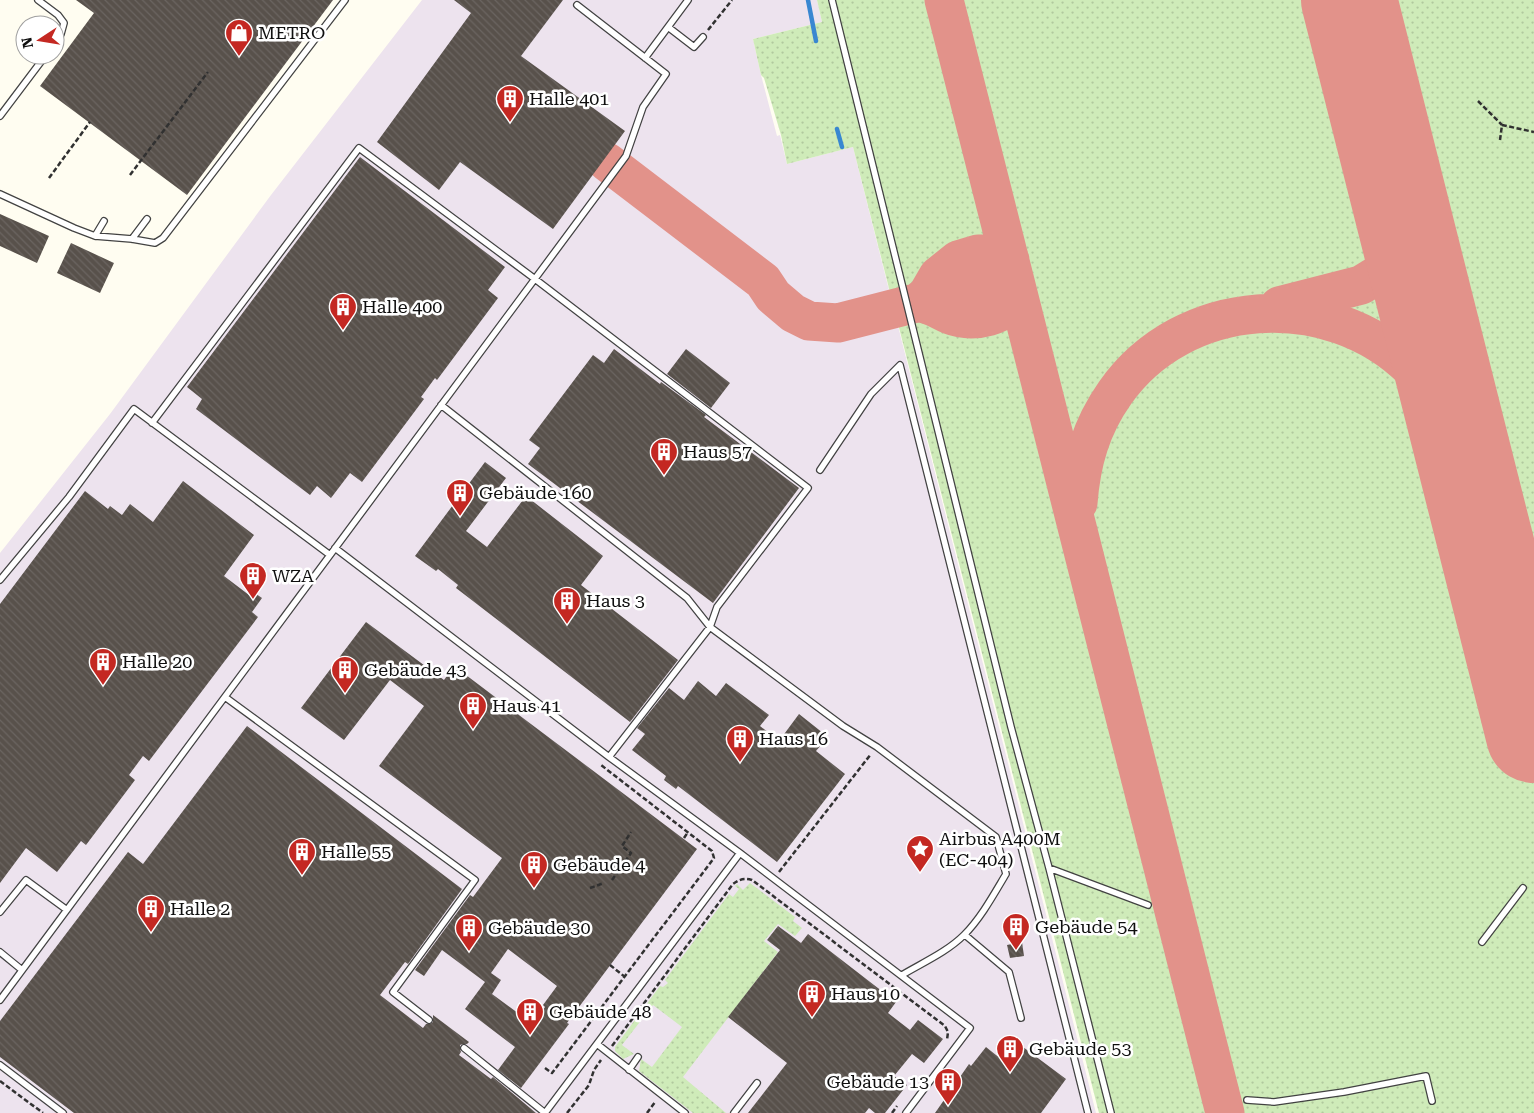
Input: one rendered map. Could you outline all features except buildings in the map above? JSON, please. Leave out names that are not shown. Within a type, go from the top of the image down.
[{"type":"lane","points":[[38,0],[58,15]]},
{"type":"lane","points":[[0,194],[94,236],[132,239],[155,244],[163,238],[345,0]]},
{"type":"lane","points":[[645,58],[688,0]]},
{"type":"lane","points":[[832,0],[1011,727],[1111,1113]]},
{"type":"lane","points":[[0,1000],[626,156],[643,107],[666,74],[577,5]]},
{"type":"lane","points":[[668,27],[694,47],[703,37]]},
{"type":"lane","points":[[0,116],[38,65]]},
{"type":"lane","points":[[152,423],[359,148],[535,279],[808,488],[717,607],[710,626],[609,757]]},
{"type":"lane","points":[[132,239],[147,219]]},
{"type":"lane","points":[[94,236],[104,221]]},
{"type":"lane","points":[[820,470],[871,394],[900,365],[1088,1113]]},
{"type":"lane","points":[[441,405],[687,598],[710,626],[843,726],[877,747],[996,837],[1006,874],[986,906],[965,935],[902,975]]},
{"type":"lane","points":[[0,580],[69,497],[134,409],[330,555]]},
{"type":"lane","points":[[336,548],[609,757],[740,853],[970,1028],[906,1113]]},
{"type":"lane","points":[[225,697],[475,880],[393,992],[429,1020]]},
{"type":"lane","points":[[464,1048],[545,1113],[740,853]]},
{"type":"lane","points":[[1049,868],[1148,905]]},
{"type":"lane","points":[[0,912],[26,880],[67,910]]},
{"type":"lane","points":[[1482,942],[1523,888]]},
{"type":"lane","points":[[965,935],[1009,972],[1021,1018]]},
{"type":"lane","points":[[0,952],[22,970]]},
{"type":"lane","points":[[597,1044],[685,1113]]},
{"type":"lane","points":[[629,1070],[638,1057]]},
{"type":"lane","points":[[0,1064],[63,1113]]},
{"type":"lane","points":[[1247,1100],[1274,1102],[1344,1092],[1426,1076],[1432,1101]]},
{"type":"lane","points":[[734,1113],[757,1083]]},
{"type":"path","points":[[703,37],[732,0]]},
{"type":"path","points":[[130,175],[208,72]]},
{"type":"path","points":[[1478,101],[1502,125],[1534,132]]},
{"type":"path","points":[[49,178],[90,122]]},
{"type":"path","points":[[1500,140],[1502,125]]},
{"type":"path","points":[[774,879],[877,747]]},
{"type":"path","points":[[612,880],[631,853],[622,846],[632,832]]},
{"type":"path","points":[[684,838],[688,832]]},
{"type":"path","points":[[545,1068],[552,1074],[714,858]]},
{"type":"path","points":[[568,1113],[589,1085],[594,1070],[733,884],[739,880],[752,880],[945,1026],[948,1032],[945,1046]]},
{"type":"path","points":[[590,888],[604,882]]},
{"type":"path","points":[[610,965],[625,977]]},
{"type":"path","points":[[0,1081],[43,1113]]},
{"type":"path","points":[[647,1113],[661,1095]]},
{"type":"path","points":[[892,1113],[898,1106]]},
{"type":"shaded area","points":[[422,0],[817,0],[822,22],[753,39],[761,75],[777,136],[780,135],[787,164],[853,147],[1096,1113],[0,1113],[0,553],[110,414],[271,195]]},
{"type":"green space","points":[[817,0],[1534,0],[1534,1113],[1099,1113],[853,147],[787,164],[781,135],[764,78],[761,75],[753,39],[822,22]]},
{"type":"green space","points":[[750,883],[795,917],[793,921],[802,928],[795,936],[778,924],[764,941],[778,952],[683,1077],[726,1113],[693,1113],[639,1071],[641,1059],[652,1067],[682,1027],[653,1005],[622,1045],[634,1054],[623,1059],[615,1051],[615,1047],[660,986],[663,987],[668,983],[665,980],[729,894],[733,897],[739,889],[735,886],[737,884],[743,890]]},
{"type":"waterway","points":[[808,0],[816,41]]},
{"type":"waterway","points":[[837,129],[842,147]]},
{"type":"taxiway","points":[[944,0],[1225,1113]]},
{"type":"taxiway","points":[[607,162],[763,281],[773,296],[793,313],[809,321],[838,323],[990,284],[1006,268],[1009,257]]},
{"type":"taxiway","points":[[1279,306],[1361,285],[1379,274],[1389,265],[1399,247],[1401,227],[1399,201]]},
{"type":"taxiway","points":[[917,303],[927,295],[938,276],[958,260],[978,254],[999,254],[1010,260]]},
{"type":"taxiway","points":[[917,303],[930,305],[959,318],[969,319],[998,313],[1006,308],[1018,293]]},
{"type":"taxiway","points":[[1078,503],[1085,459],[1100,419],[1115,393],[1144,361],[1178,337],[1217,321],[1258,314],[1299,315],[1340,325],[1378,343],[1412,369],[1431,392],[1446,417],[1468,472]]},
{"type":"runway","points":[[1349,0],[1534,735]]},
{"type":"place","name":"METRO","points":[[239,57]]},
{"type":"place","name":"Halle 401","points":[[510,123]]},
{"type":"place","name":"Halle 400","points":[[343,331]]},
{"type":"place","name":"Haus 57","points":[[664,476]]},
{"type":"place","name":"Gebäude 160","points":[[460,517]]},
{"type":"place","name":"WZA","points":[[253,600]]},
{"type":"place","name":"Haus 3","points":[[567,625]]},
{"type":"place","name":"Halle 20","points":[[103,686]]},
{"type":"place","name":"Gebäude 43","points":[[345,694]]},
{"type":"place","name":"Haus 41","points":[[473,730]]},
{"type":"place","name":"Haus 16","points":[[740,763]]},
{"type":"place","name":"Airbus A400M (EC-404)","points":[[920,873]]},
{"type":"place","name":"Halle 55","points":[[302,876]]},
{"type":"place","name":"Gebäude 4","points":[[534,889]]},
{"type":"place","name":"Halle 2","points":[[151,933]]},
{"type":"place","name":"Gebäude 54","points":[[1016,951]]},
{"type":"place","name":"Gebäude 30","points":[[469,952]]},
{"type":"place","name":"Haus 10","points":[[812,1018]]},
{"type":"place","name":"Gebäude 48","points":[[530,1036]]},
{"type":"place","name":"Gebäude 53","points":[[1010,1073]]},
{"type":"place","name":"Gebäude 13","points":[[948,1106]]}]
